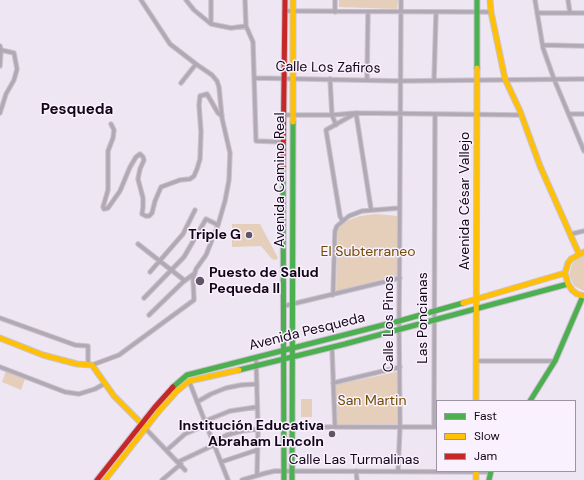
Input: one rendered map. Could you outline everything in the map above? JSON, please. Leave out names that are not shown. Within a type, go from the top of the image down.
[{"type":"main road","name":"Avenida Camino Real","points":[[284,480],[283,78],[285,0]]},
{"type":"main road","name":"Avenida Camino Real","points":[[292,480],[293,0]]},
{"type":"main road","name":"Avenida César Vallejo","points":[[476,400],[477,0]]},
{"type":"main road","points":[[490,0],[501,65],[506,80],[540,166],[570,234],[581,253],[571,259],[565,273],[568,284],[577,294],[584,296],[555,361],[531,400]]},
{"type":"main road","name":"Avenida Pesqueda","points":[[107,479],[143,426],[173,387],[188,378],[256,357],[399,321],[565,273]]},
{"type":"main road","name":"Avenida Pesqueda","points":[[188,378],[256,366],[332,348],[568,284]]},
{"type":"main road","points":[[343,335],[345,344]]},
{"type":"main road","points":[[0,338],[43,355],[77,364],[90,365],[114,396],[143,426]]},
{"type":"main road","name":"Avenida Pesqueda","points":[[98,480],[102,472],[143,426]]},
{"type":"main road","points":[[120,451],[124,455]]},
{"type":"main road","points":[[102,472],[107,479]]},
{"type":"street","points":[[0,318],[75,345],[88,346],[90,365],[118,355],[194,300],[193,279],[206,255],[218,225],[229,180],[230,152],[222,116],[219,87],[217,81],[212,75],[170,44],[141,0]]},
{"type":"street","points":[[186,0],[194,10],[211,24],[231,28],[246,26]]},
{"type":"street","points":[[211,0],[211,24]]},
{"type":"street","points":[[245,0],[246,26],[254,42],[253,58],[255,78],[256,141],[283,142]]},
{"type":"street","points":[[335,0],[335,12]]},
{"type":"street","points":[[400,81],[401,0]]},
{"type":"street","points":[[535,0],[543,46],[554,79],[584,151]]},
{"type":"street","points":[[568,0],[570,13]]},
{"type":"street","points":[[285,12],[491,12]]},
{"type":"street","points":[[368,12],[368,80]]},
{"type":"street","points":[[434,81],[436,12]]},
{"type":"street","points":[[537,13],[584,13]]},
{"type":"street","points":[[543,46],[584,46]]},
{"type":"street","points":[[0,66],[0,48],[14,53],[17,68],[14,80],[6,94],[0,113]]},
{"type":"street","points":[[181,83],[196,64]]},
{"type":"street","name":"Calle Los Zafiros","points":[[255,78],[400,81],[506,80]]},
{"type":"street","points":[[330,79],[332,115],[336,125]]},
{"type":"street","points":[[506,80],[584,79]]},
{"type":"street","name":"Calle Los Pinos","points":[[398,471],[400,428],[400,81]]},
{"type":"street","points":[[111,124],[114,130],[113,138],[108,151],[108,190],[103,207],[104,209],[108,208],[120,191],[130,167],[140,154],[144,160],[138,179],[143,198],[144,207],[142,214],[149,216],[152,213],[154,201],[162,187],[180,180],[190,179],[194,176],[197,169],[200,159],[200,96],[207,94],[222,116]]},
{"type":"street","points":[[283,114],[332,115],[356,113],[521,115]]},
{"type":"street","points":[[342,220],[340,216],[326,130],[356,113]]},
{"type":"street","points":[[356,113],[371,209]]},
{"type":"street","name":"Las Poncianas","points":[[435,114],[435,427]]},
{"type":"street","points":[[569,114],[584,114]]},
{"type":"street","points":[[333,295],[335,231],[342,220],[353,214],[371,209],[400,208]]},
{"type":"street","points":[[150,272],[183,234],[195,210]]},
{"type":"street","points":[[144,298],[184,257],[206,219],[218,225]]},
{"type":"street","points":[[570,234],[584,231]]},
{"type":"street","points":[[138,244],[184,280]]},
{"type":"street","points":[[149,315],[184,280],[195,273]]},
{"type":"street","points":[[284,306],[400,278]]},
{"type":"street","points":[[332,348],[334,427]]},
{"type":"street","points":[[256,357],[258,429],[257,475]]},
{"type":"street","points":[[477,361],[555,361]]},
{"type":"street","points":[[0,367],[64,392],[80,394],[104,384]]},
{"type":"street","points":[[333,383],[400,367]]},
{"type":"street","points":[[188,378],[228,480]]},
{"type":"street","points":[[197,402],[226,388],[256,384]]},
{"type":"street","points":[[167,450],[185,434],[230,411],[257,407]]},
{"type":"street","points":[[143,426],[185,470]]},
{"type":"street","points":[[292,427],[435,427]]},
{"type":"street","points":[[162,480],[179,463],[214,444],[235,433],[258,429]]},
{"type":"street","points":[[221,462],[257,450]]},
{"type":"street","name":"Calle Las Turmalinas","points":[[242,480],[275,471],[436,471]]},
{"type":"street","points":[[356,471],[357,480]]},
{"type":"green space","points":[[339,0],[398,0],[397,9],[339,7]]},
{"type":"green space","name":"El Subterraneo","points":[[376,214],[398,216],[398,275],[336,292],[338,229],[342,224],[349,220],[360,216]]},
{"type":"green space","name":"Triple G","points":[[232,224],[260,224],[278,258],[276,260],[272,259],[261,246],[232,247]]},
{"type":"green space","points":[[584,255],[584,291],[574,286],[569,275],[572,264],[576,259]]},
{"type":"green space","points":[[6,371],[25,379],[21,390],[2,382]]},
{"type":"green space","name":"San Martin","points":[[396,372],[398,374],[397,424],[337,425],[335,385]]},
{"type":"green space","points":[[301,399],[312,399],[312,417],[301,417]]},
{"type":"traffic: fast","points":[[477,0],[477,68]]},
{"type":"traffic: fast","points":[[292,480],[293,122]]},
{"type":"traffic: fast","points":[[283,168],[284,480]]},
{"type":"traffic: fast","points":[[239,370],[345,344],[568,284]]},
{"type":"traffic: fast","points":[[531,400],[555,361],[583,296]]},
{"type":"traffic: fast","points":[[173,387],[187,375],[399,321],[463,303]]},
{"type":"traffic: fast","points":[[489,480],[491,472]]},
{"type":"traffic: slow","points":[[293,0],[293,122]]},
{"type":"traffic: slow","points":[[490,0],[491,12],[505,79],[520,111],[540,166],[579,254]]},
{"type":"traffic: slow","points":[[476,400],[477,68]]},
{"type":"traffic: slow","points":[[584,252],[571,259],[565,273],[568,284],[572,290],[577,294],[584,296]]},
{"type":"traffic: slow","points":[[463,303],[565,273]]},
{"type":"traffic: slow","points":[[0,338],[43,355],[77,364],[92,365],[114,396],[143,425]]},
{"type":"traffic: slow","points":[[105,480],[159,411],[177,391],[189,381],[239,370]]},
{"type":"traffic: slow","points":[[476,472],[476,480]]},
{"type":"traffic: jam","points":[[283,168],[285,0]]},
{"type":"traffic: jam","points":[[97,480],[155,407],[173,387]]},
{"type":"place","name":"Triple G","points":[[249,235]]},
{"type":"place","name":"Puesto de Salud Pequeda II","points":[[200,281]]},
{"type":"place","name":"Institución Educativa Abraham Lincoln","points":[[332,434]]},
{"type":"district","name":"Pesqueda","points":[[77,110]]}]
